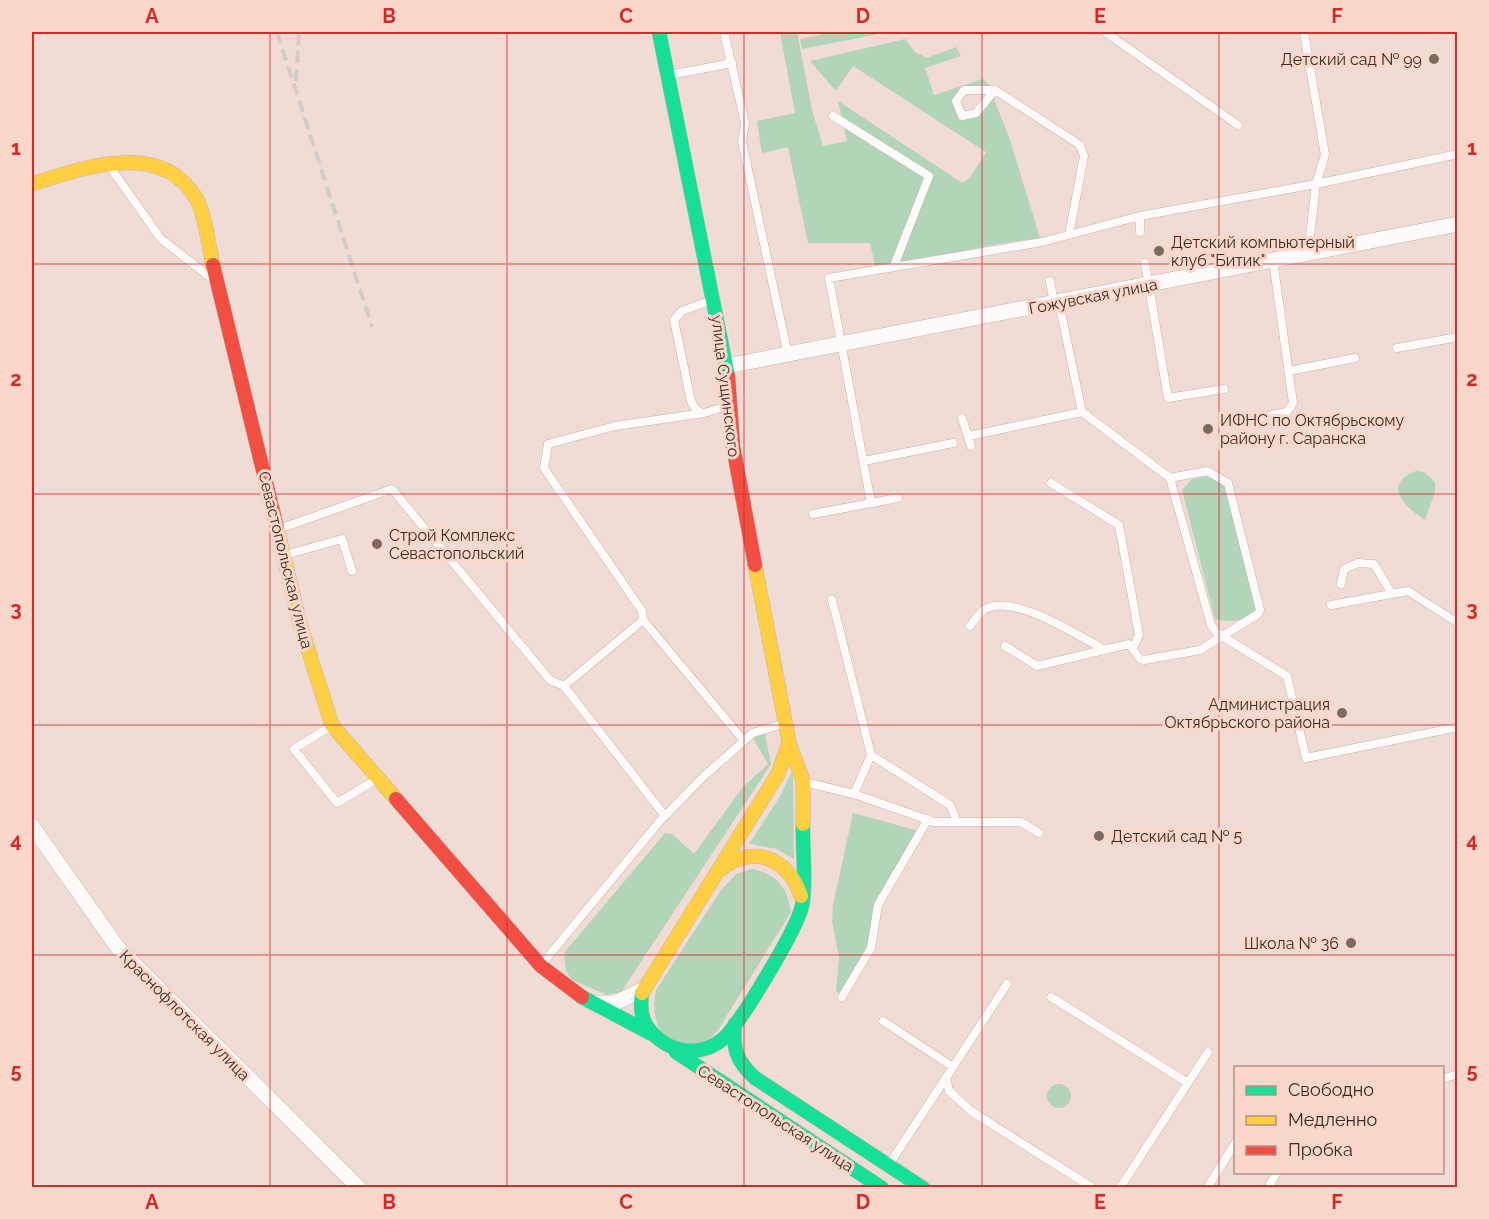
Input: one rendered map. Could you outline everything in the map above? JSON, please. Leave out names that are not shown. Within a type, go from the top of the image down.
[{"type":"street","name":"улица Сущинского","points":[[659,32],[727,366],[728,406],[733,446],[789,742],[803,781]]},
{"type":"street","name":"Севастопольская улица","points":[[32,184],[107,163],[146,164],[173,175],[197,199],[300,624],[333,725],[541,966],[577,994],[650,1033],[882,1188]]},
{"type":"street","name":"Гожувская улица","points":[[727,366],[1458,224]]},
{"type":"street","points":[[650,1033],[643,1022],[640,1008],[642,990],[778,774],[789,742]]},
{"type":"street","points":[[670,1048],[696,1052],[722,1040],[735,1024],[790,937],[802,906],[803,781]]},
{"type":"street","name":"Краснофлотская улица","points":[[32,826],[117,948],[359,1188]]},
{"type":"street","points":[[716,875],[728,862],[741,856],[755,855],[770,859],[782,866],[793,877],[802,906]]},
{"type":"street","points":[[592,1002],[615,1003],[642,990]]},
{"type":"street","name":"Севастопольская улица","points":[[735,1024],[732,1041],[734,1055],[743,1069],[763,1085],[923,1188]]},
{"type":"lane","points":[[724,32],[745,123],[742,142],[788,355]]},
{"type":"lane","points":[[1106,32],[1238,125]]},
{"type":"lane","points":[[1304,32],[1325,156],[1316,184],[1308,253]]},
{"type":"lane","points":[[668,76],[732,63]]},
{"type":"lane","points":[[995,90],[976,113],[962,116],[956,101],[964,90],[995,90],[1080,145],[1084,156],[1070,235]]},
{"type":"lane","points":[[833,116],[929,176],[894,266]]},
{"type":"lane","points":[[871,503],[830,278],[894,266],[1043,246],[1070,235],[1140,216],[1316,184],[1458,154]]},
{"type":"lane","points":[[107,163],[161,239],[218,283]]},
{"type":"lane","points":[[1140,216],[1140,232]]},
{"type":"lane","points":[[1252,419],[1292,409],[1289,371],[1273,260]]},
{"type":"lane","points":[[1145,263],[1168,398],[1224,390]]},
{"type":"lane","points":[[1050,281],[1082,412],[1170,478],[1211,625],[1224,637],[1287,676],[1306,758],[1458,727]]},
{"type":"lane","points":[[704,413],[696,410],[691,401],[674,320],[682,311],[714,299]]},
{"type":"lane","points":[[1397,348],[1458,337]]},
{"type":"lane","points":[[1289,371],[1355,358]]},
{"type":"lane","points":[[728,406],[704,413],[615,426],[548,444],[544,468],[642,611],[643,620],[744,741]]},
{"type":"lane","points":[[969,436],[1082,412]]},
{"type":"lane","points":[[962,418],[971,446]]},
{"type":"lane","points":[[864,460],[953,443]]},
{"type":"lane","points":[[1005,646],[1036,666],[1129,644],[1140,659],[1144,660],[1200,650],[1256,616],[1260,610],[1228,483],[1207,471],[1170,478]]},
{"type":"lane","points":[[1051,483],[1119,525],[1139,635],[1133,648]]},
{"type":"lane","points":[[277,530],[392,489],[550,680],[564,686],[665,816]]},
{"type":"lane","points":[[813,514],[898,498]]},
{"type":"lane","points":[[283,555],[342,539],[352,571]]},
{"type":"lane","points":[[1341,584],[1344,569],[1358,563],[1374,564],[1392,594]]},
{"type":"lane","points":[[1331,605],[1408,591],[1458,623]]},
{"type":"lane","points":[[832,600],[871,755],[854,794]]},
{"type":"lane","points":[[970,626],[985,609],[1003,604],[1029,611],[1105,650]]},
{"type":"lane","points":[[564,686],[643,620]]},
{"type":"lane","points":[[541,966],[665,816],[753,733],[786,722]]},
{"type":"lane","points":[[333,725],[294,749],[337,803],[378,778]]},
{"type":"lane","points":[[871,755],[950,805],[957,822]]},
{"type":"lane","points":[[803,781],[854,794],[927,819],[957,822],[1021,822],[1039,833]]},
{"type":"lane","points":[[842,997],[871,948],[878,905],[927,819]]},
{"type":"lane","points":[[888,1165],[1007,984]]},
{"type":"lane","points":[[1051,997],[1188,1083]]},
{"type":"lane","points":[[883,1021],[953,1067]]},
{"type":"lane","points":[[1120,1188],[1208,1052]]},
{"type":"lane","points":[[946,1078],[950,1091],[971,1111],[1093,1188]]},
{"type":"lane","points":[[1207,1188],[1234,1145]]},
{"type":"lane","points":[[1268,1188],[1276,1174]]},
{"type":"green space","points":[[780,32],[797,32],[812,110],[823,146],[847,141],[838,101],[962,183],[970,178],[986,152],[853,66],[836,91],[810,61],[905,39],[915,52],[927,58],[956,47],[961,56],[925,68],[934,95],[983,79],[995,90],[964,90],[956,102],[962,115],[976,113],[993,96],[1010,140],[1040,238],[997,244],[876,269],[870,243],[808,243],[788,147],[762,153],[757,121],[795,113]]},
{"type":"green space","points":[[833,32],[889,32],[802,49],[800,39]]},
{"type":"green space","points":[[1416,471],[1424,472],[1435,482],[1435,492],[1425,520],[1410,509],[1400,496],[1398,489],[1406,477]]},
{"type":"green space","points":[[1209,476],[1226,485],[1257,610],[1238,620],[1215,619],[1182,490],[1192,479]]},
{"type":"green space","points":[[765,734],[771,764],[621,992],[607,995],[572,980],[566,971],[564,953],[665,833],[672,834],[694,854],[743,787],[768,764],[753,738]]},
{"type":"green space","points":[[793,768],[794,859],[777,849],[749,844],[781,795]]},
{"type":"green space","points":[[853,813],[919,831],[875,905],[873,932],[868,949],[840,994],[836,991],[839,958],[832,921],[833,905]]},
{"type":"green space","points":[[752,869],[768,874],[779,883],[787,895],[791,912],[718,1030],[708,1041],[686,1044],[671,1040],[664,1035],[657,1022],[654,1006],[656,990],[721,890],[736,874]]},
{"type":"green space","points":[[1059,1084],[1068,1087],[1071,1096],[1068,1105],[1059,1108],[1050,1105],[1047,1096],[1050,1087]]},
{"type":"railway","points":[[277,32],[372,327]]},
{"type":"railway","points":[[296,81],[299,32]]},
{"type":"traffic: fast","points":[[659,32],[728,376]]},
{"type":"traffic: fast","points":[[642,993],[641,1007],[646,1025],[667,1045],[691,1051],[708,1048],[723,1039],[754,996],[798,918],[804,887],[803,824]]},
{"type":"traffic: fast","points":[[582,997],[650,1033]]},
{"type":"traffic: fast","points":[[735,1024],[734,1040],[737,1054],[755,1078],[923,1188]]},
{"type":"traffic: fast","points":[[676,1052],[882,1188]]},
{"type":"traffic: slow","points":[[32,184],[74,171],[120,163],[142,163],[163,169],[181,180],[196,198],[204,221],[213,265]]},
{"type":"traffic: slow","points":[[277,528],[300,624],[332,725],[396,799]]},
{"type":"traffic: slow","points":[[755,565],[789,742],[803,781],[803,824]]},
{"type":"traffic: slow","points":[[642,993],[778,774],[789,742]]},
{"type":"traffic: slow","points":[[721,869],[733,861],[746,857],[768,859],[779,864],[788,872],[801,896]]},
{"type":"traffic: jam","points":[[213,265],[277,528]]},
{"type":"traffic: jam","points":[[728,376],[733,446],[755,565]]},
{"type":"traffic: jam","points":[[396,799],[541,966],[582,997]]},
{"type":"place","name":"Детский сад № 99","points":[[1434,59]]},
{"type":"place","name":"Детский компьютерный клуб \"Битик\"","points":[[1159,251]]},
{"type":"place","name":"ИФНС по Октябрьскому району г. Саранска","points":[[1208,429]]},
{"type":"place","name":"Строй Комплекс Севастопольский","points":[[377,544]]},
{"type":"place","name":"Администрация Октябрьского района","points":[[1342,713]]},
{"type":"place","name":"Детский сад № 5","points":[[1099,836]]},
{"type":"place","name":"Школа № 36","points":[[1351,943]]}]
